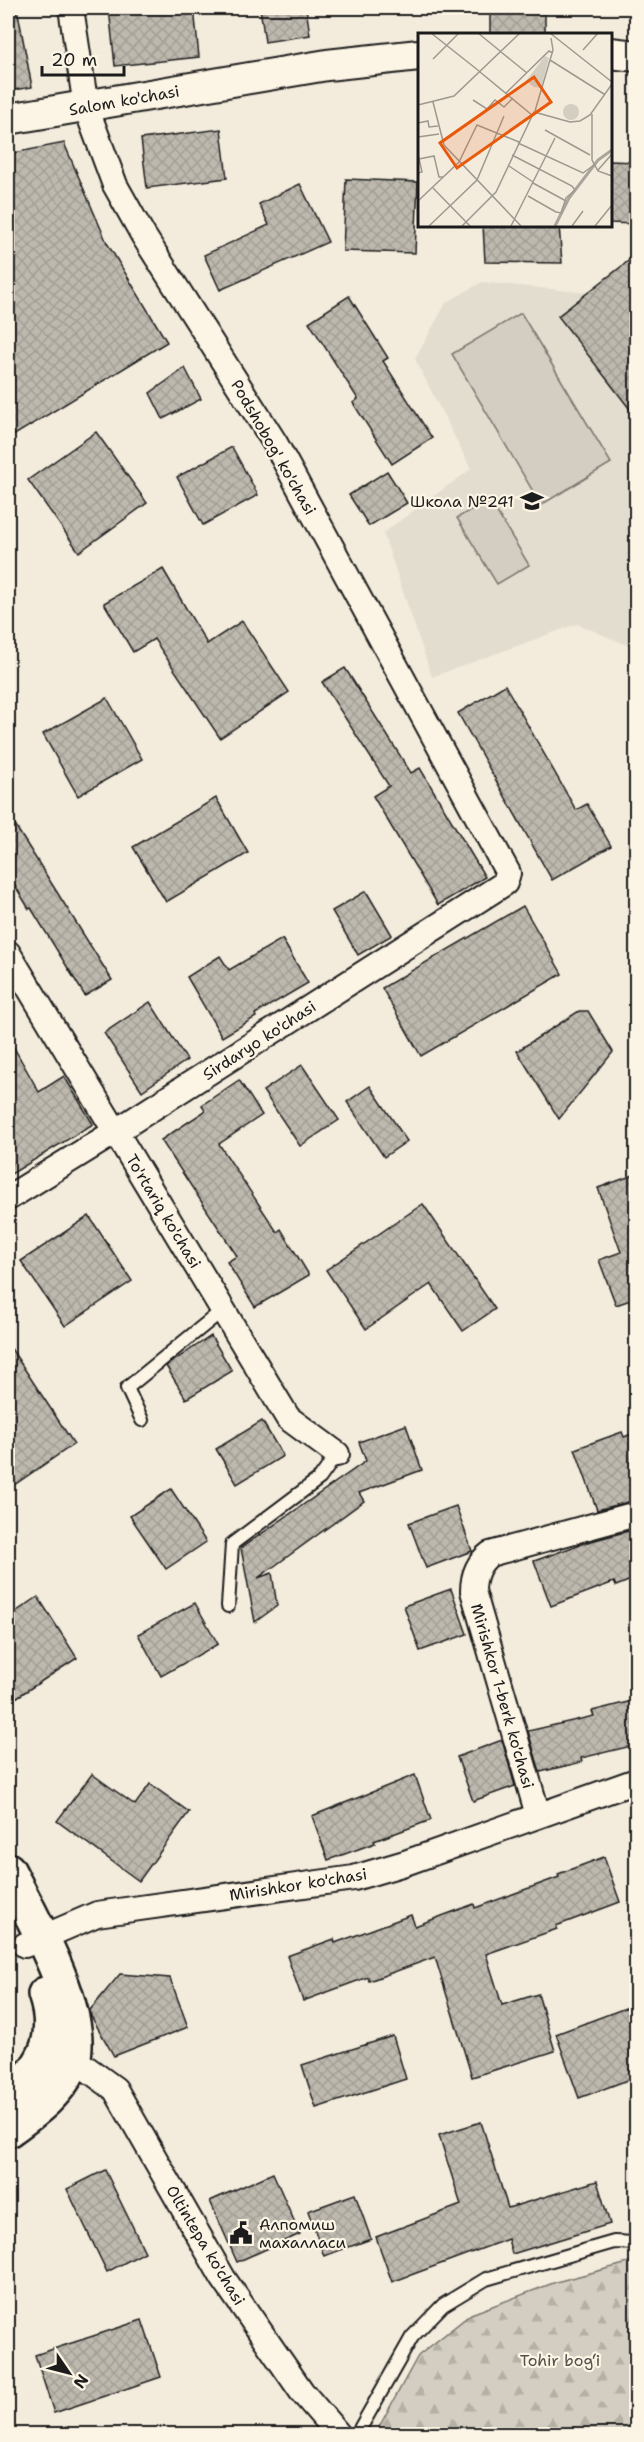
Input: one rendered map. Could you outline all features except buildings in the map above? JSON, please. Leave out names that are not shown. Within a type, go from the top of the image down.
[{"type":"main road","points":[[8,1870],[32,1941]]},
{"type":"main road","points":[[8,1910],[62,1981],[73,2025],[62,2051],[56,2090],[29,2115],[8,2130]]},
{"type":"main road","points":[[8,2098],[36,2069],[62,2051]]},
{"type":"street","name":"Podshobog' ko'chasi","points":[[70,8],[86,107],[115,185],[143,236],[275,443],[508,873],[507,878]]},
{"type":"street","points":[[611,53],[636,56]]},
{"type":"street","name":"Salom ko'chasi","points":[[8,119],[327,65],[418,55]]},
{"type":"street","name":"Sirdaryo ko'chasi","points":[[8,1198],[116,1132],[505,883],[507,878]]},
{"type":"street","name":"To'rtariq ko'chasi","points":[[8,953],[288,1418],[337,1454]]},
{"type":"street","name":"Mirishkor 1-berk ko'chasi","points":[[538,1815],[473,1591],[473,1580],[482,1560],[490,1554],[636,1514]]},
{"type":"street","name":"Mirishkor ko'chasi","points":[[32,1941],[97,1914],[354,1878],[405,1863],[636,1781]]},
{"type":"street","name":"Oltintepa ko'chasi","points":[[62,2051],[115,2089],[223,2278],[302,2392],[338,2434]]},
{"type":"lane","points":[[142,1420],[127,1388],[224,1309]]},
{"type":"lane","points":[[228,1606],[232,1544],[320,1478],[337,1454]]},
{"type":"lane","points":[[357,2434],[412,2337],[443,2305],[486,2279],[614,2242],[636,2243]]},
{"type":"shaded area","name":"Школа №241","points":[[482,282],[636,298],[636,649],[577,624],[432,677],[383,533],[471,469],[415,359],[446,303]]},
{"type":"green space","points":[[521,313],[611,463],[541,505],[452,354]]},
{"type":"green space","points":[[489,499],[529,565],[497,584],[457,518]]},
{"type":"green space","name":"Tohir bog‘i","points":[[636,2261],[636,2434],[387,2434],[379,2427],[418,2356],[471,2314],[556,2282]]},
{"type":"place","name":"Школа №241","points":[[532,501]]},
{"type":"place","name":"Алпомиш махалласи","points":[[241,2233]]}]
